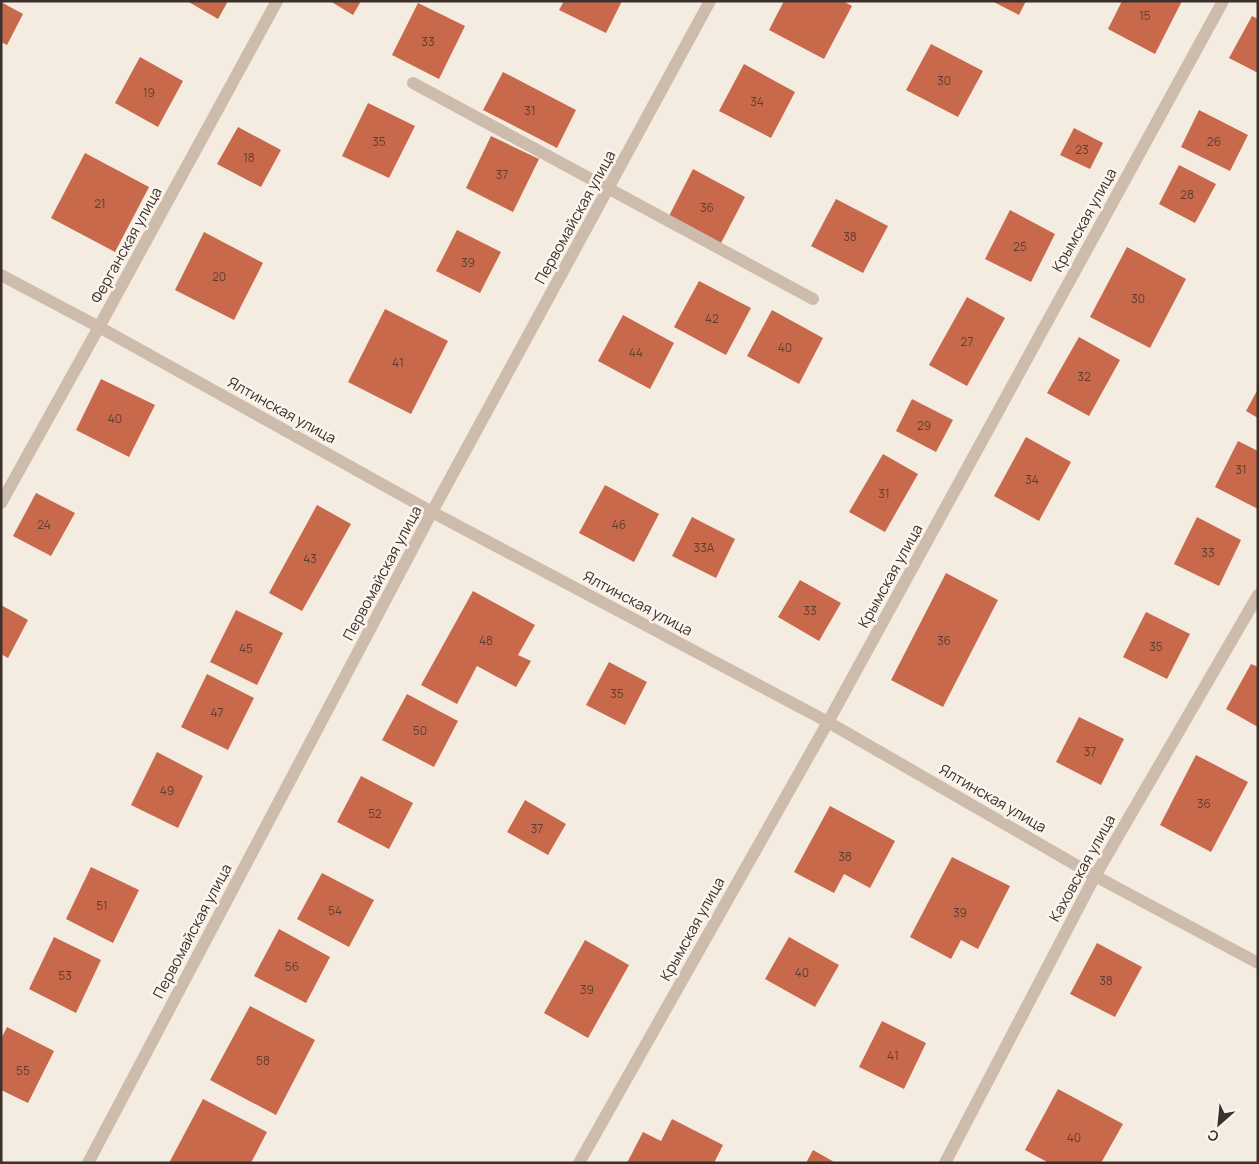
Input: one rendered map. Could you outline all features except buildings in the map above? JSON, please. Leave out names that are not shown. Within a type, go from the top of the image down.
[{"type":"street","name":"Ферганская улица","points":[[1,503],[277,1]]},
{"type":"street","name":"Первомайская улица","points":[[88,1163],[432,512],[710,1]]},
{"type":"street","name":"Крымская улица","points":[[580,1163],[828,722],[1223,1]]},
{"type":"street","points":[[413,83],[813,300]]},
{"type":"street","name":"Ялтинская улица","points":[[1,275],[99,327],[432,512],[828,722],[1095,876],[1258,963]]},
{"type":"street","name":"Каховская улица","points":[[945,1163],[1095,876],[1258,595]]}]
